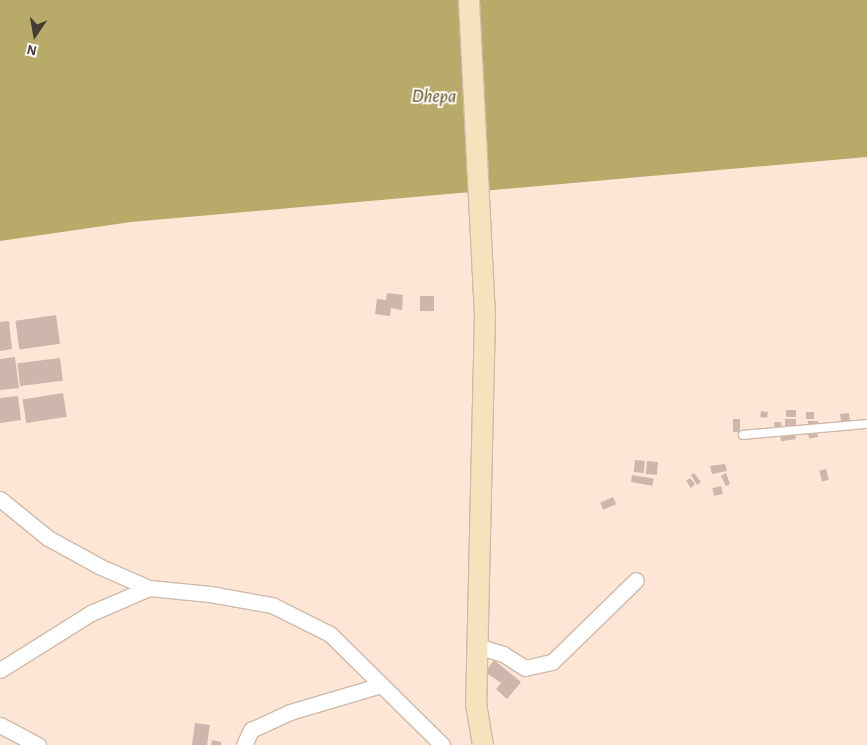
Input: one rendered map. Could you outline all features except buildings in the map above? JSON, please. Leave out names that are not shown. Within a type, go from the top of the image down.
[{"type":"street","points":[[469,0],[485,314],[476,704],[483,745]]},
{"type":"street","points":[[0,499],[48,538],[101,567],[149,588],[272,604],[330,634],[442,745]]},
{"type":"street","points":[[477,646],[503,654],[525,668],[552,662],[636,580]]},
{"type":"street","points":[[0,670],[91,613],[149,588]]},
{"type":"street","points":[[244,745],[251,730],[290,712],[381,685]]},
{"type":"street","points":[[0,725],[38,745]]},
{"type":"lane","points":[[743,435],[867,424]]},
{"type":"water","name":"Dhepa","points":[[0,0],[867,0],[867,157],[131,222],[0,241]]}]
